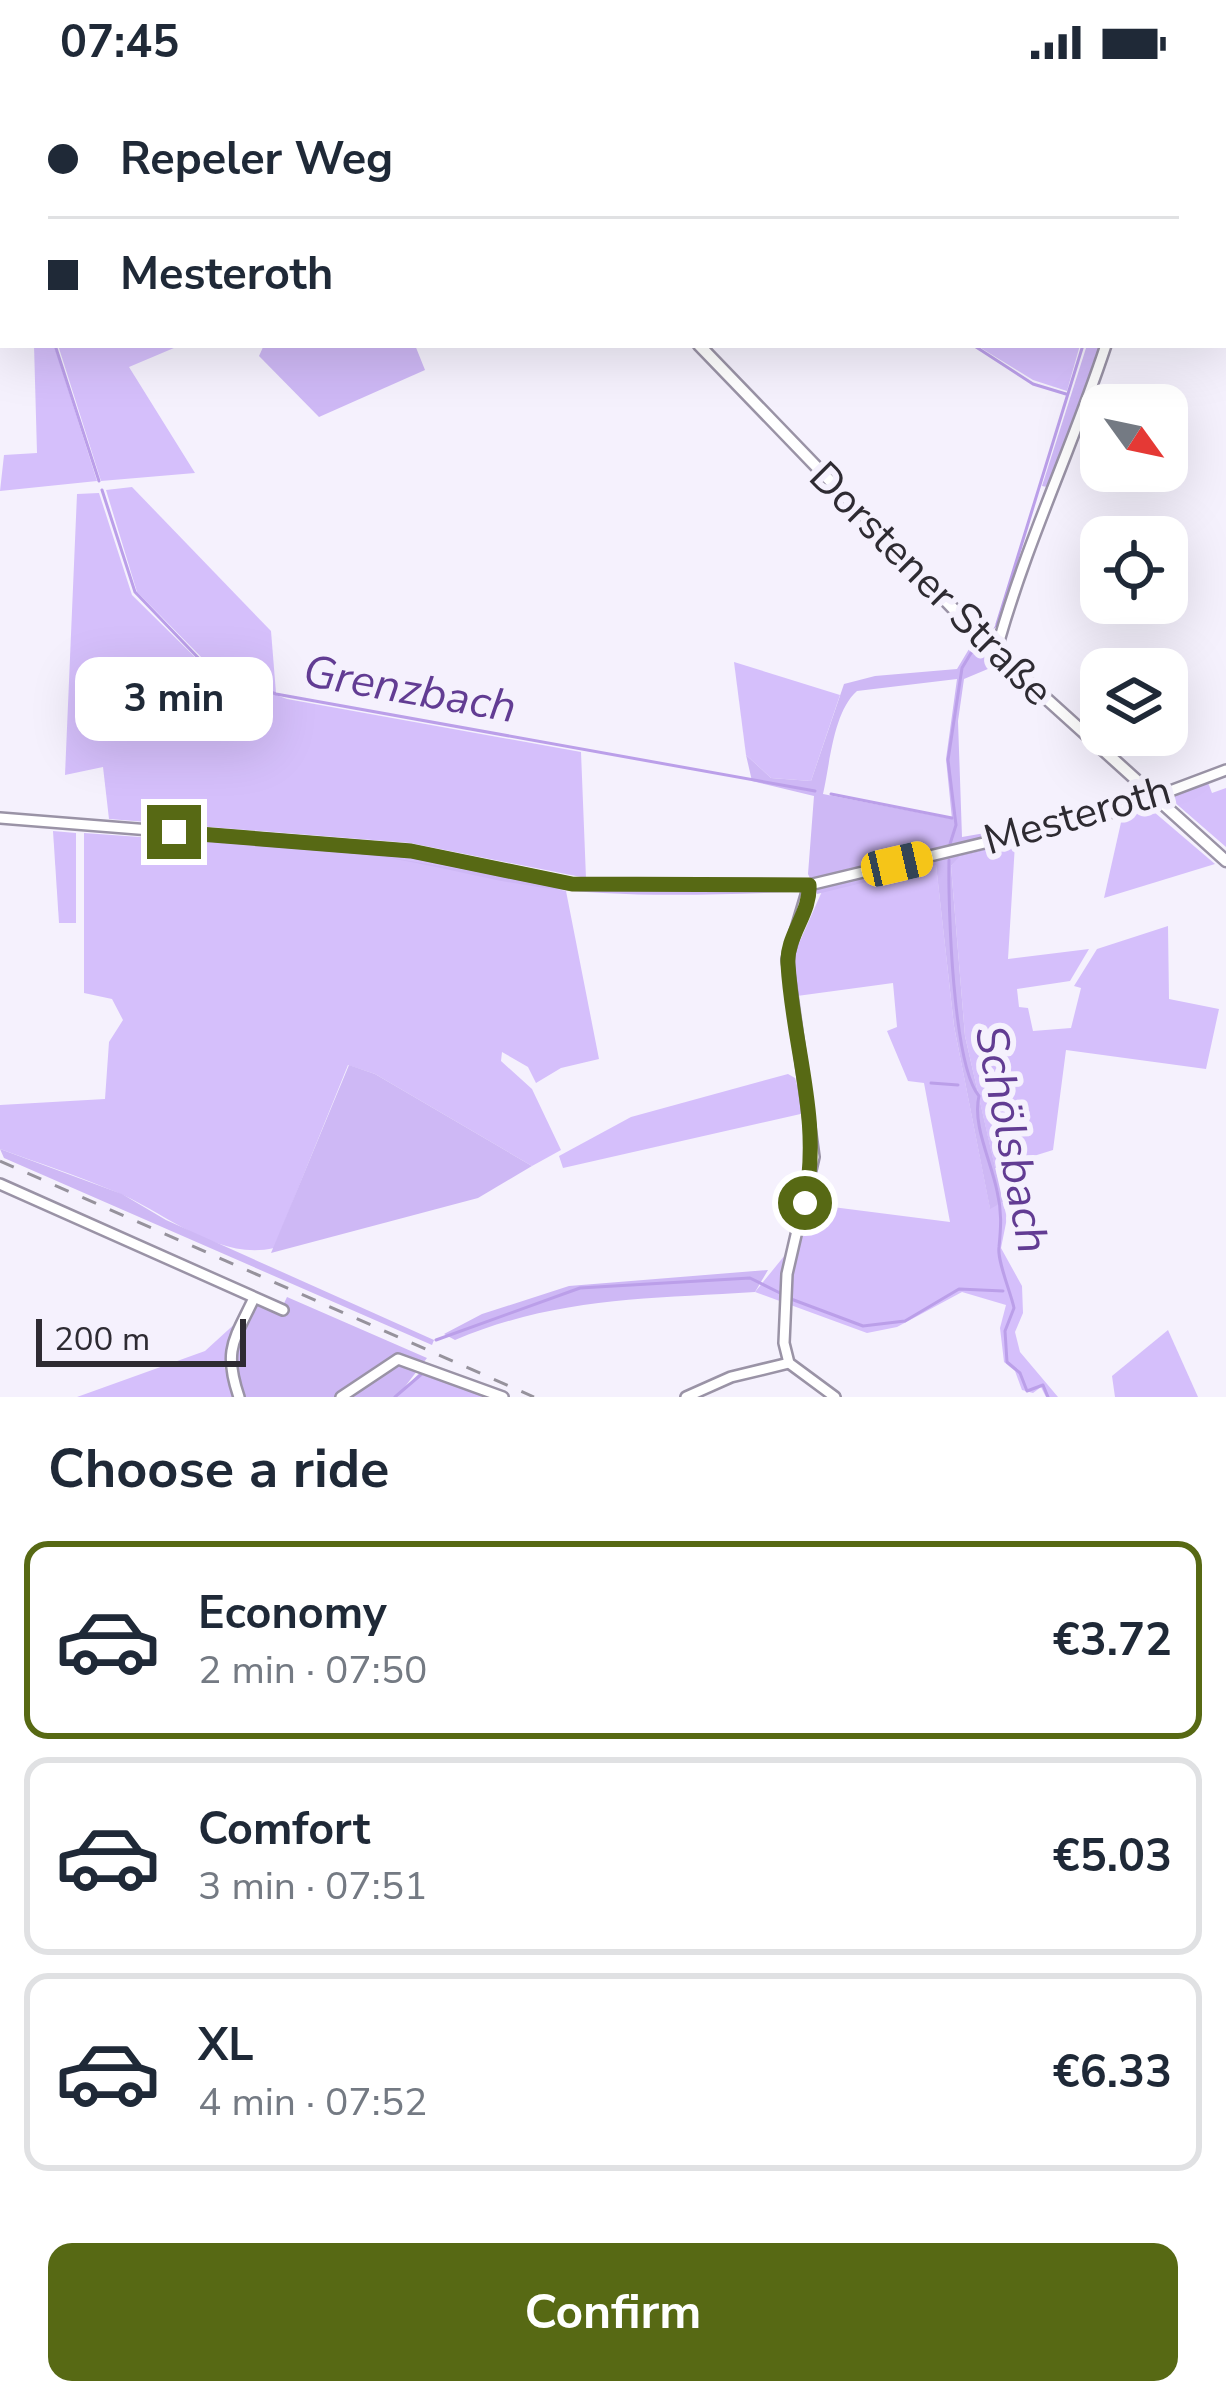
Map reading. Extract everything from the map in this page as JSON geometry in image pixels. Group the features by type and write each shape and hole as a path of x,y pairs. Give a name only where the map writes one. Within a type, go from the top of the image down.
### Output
{"main road":[{"name":"Dorstener Straße","path":"702,348 985,642 1226,861"}],"street":[{"path":"985,642 999,641 1037,518 1076,438 1105,348"},
{"name":"Mesteroth","path":"0,818 411,851 572,884 809,885 1117,811 1226,770"},
{"path":"809,885 787,959 814,1157 787,1274 784,1343 789,1363 835,1397"},
{"path":"0,1184 283,1310"},
{"path":"239,1397 228,1365 230,1350 254,1298"},
{"path":"341,1397 398,1360 503,1397"},
{"path":"686,1397 731,1377 789,1363"}],"shaded area":[{"path":"34,348 55,348 97,481 0,491 4,455 37,453"},
{"path":"59,348 174,348 129,367 195,473 101,481"},
{"path":"263,348 416,348 425,370 319,417 259,356"},
{"path":"981,348 1079,348 1067,391 1033,380"},
{"path":"1086,348 1100,348 1089,384 1080,384 1080,411 1072,436 1047,487 1042,486"},
{"path":"132,487 271,631 276,693 211,667 137,592 106,490"},
{"path":"99,493 132,595 208,670 287,699 581,752 586,878 410,843 109,819 103,767 65,775 77,494"},
{"path":"972,644 995,666 964,679 958,721 962,837 1076,817 1103,819 1100,824 959,857 951,866 965,1036 1003,1202 990,1209 954,1026 936,865 817,894 808,874 814,796 752,781 746,755 771,778 811,781 844,684 875,676 957,669","holes":["957,679 946,759 952,819 823,794 838,725 857,691"]},
{"path":"734,662 840,695 811,781 771,778 746,755"},
{"path":"1207,780 1212,793 1226,788 1226,847 1165,794"},
{"path":"1147,806 1215,864 1104,898 1122,818"},
{"path":"53,831 76,833 76,923 59,923"},
{"path":"84,833 405,856 566,891 599,1059 561,1068 536,1083 528,1067 502,1052 501,1061 532,1089 561,1150 532,1166 375,1074 348,1065 274,1248 253,1250 212,1241 116,1192 0,1149 0,1105 105,1099 109,1042 123,1020 112,999 84,993"},
{"path":"1015,844 1008,959 1089,949 1070,981 1017,989 1019,1007 1028,1008 1033,1031 1071,1028 1081,988 1074,986 1097,949 1168,926 1169,999 1219,1009 1206,1069 1066,1050 1053,1150 995,1168 965,1036 951,866 958,857"},
{"path":"336,852 583,890 613,882 790,881 790,892 598,893"},
{"path":"936,864 954,1026 990,1208 1003,1202 1007,1218 1001,1248 1022,1286 1023,1313 1015,1332 1020,1352 1058,1397 1046,1397 1041,1387 1033,1393 1022,1390 1015,1371 1004,1362 1000,1328 1006,1305 962,1292 897,1327 867,1333 755,1292 785,1255 798,1201 803,1202 781,1291 788,1295 809,1204 950,1222 924,1083 908,1081 887,1031 897,1027 893,983 797,996 792,959 823,889"},
{"path":"349,1065 375,1074 532,1166 478,1198 271,1253"},
{"path":"788,1074 795,1078 805,1113 563,1168 559,1156 631,1117"},
{"path":"0,1149 122,1194 166,1220 434,1340 432,1345 4,1158"},
{"path":"768,1270 755,1292 603,1302 530,1315 455,1340 444,1334 482,1314 569,1286"},
{"path":"287,1297 427,1358 397,1397 243,1397 236,1360 244,1328 257,1305 279,1314"},
{"path":"239,1320 224,1366 235,1397 77,1397 205,1351"},
{"path":"1168,1330 1198,1397 1115,1397 1112,1376"},
{"path":"424,1368 496,1397 397,1397"}],"waterway":[{"name":"Grenzbach","path":"56,348 99,481"},
{"path":"978,348 1033,384 1066,394"},
{"name":"Schölsbach","path":"983,636 997,624 1082,348"},
{"name":"Grenzbach","path":"102,490 135,592 208,668 276,694 815,791"},
{"name":"Schölsbach","path":"950,844 956,825 948,760 962,668 977,643"},
{"name":"Grenzbach","path":"831,794 952,818"},
{"name":"Schölsbach","path":"949,860 958,1021 970,1079 979,1096 980,1130 1000,1205 1000,1260 1014,1308 1005,1331 1007,1362 1020,1373 1027,1391 1043,1385 1048,1397"},
{"path":"931,1083 958,1085"},
{"path":"436,1340 580,1288 750,1278 782,1294"},
{"path":"791,1299 863,1326 905,1321 959,1289 1003,1291"},
{"path":"395,1397 424,1372"}],"railway":[{"path":"0,1161 534,1397"}],"route":[{"path":"174,832 411,851 572,884 809,885 808,902 787,959 813,1123 814,1157 805,1203"}]}
